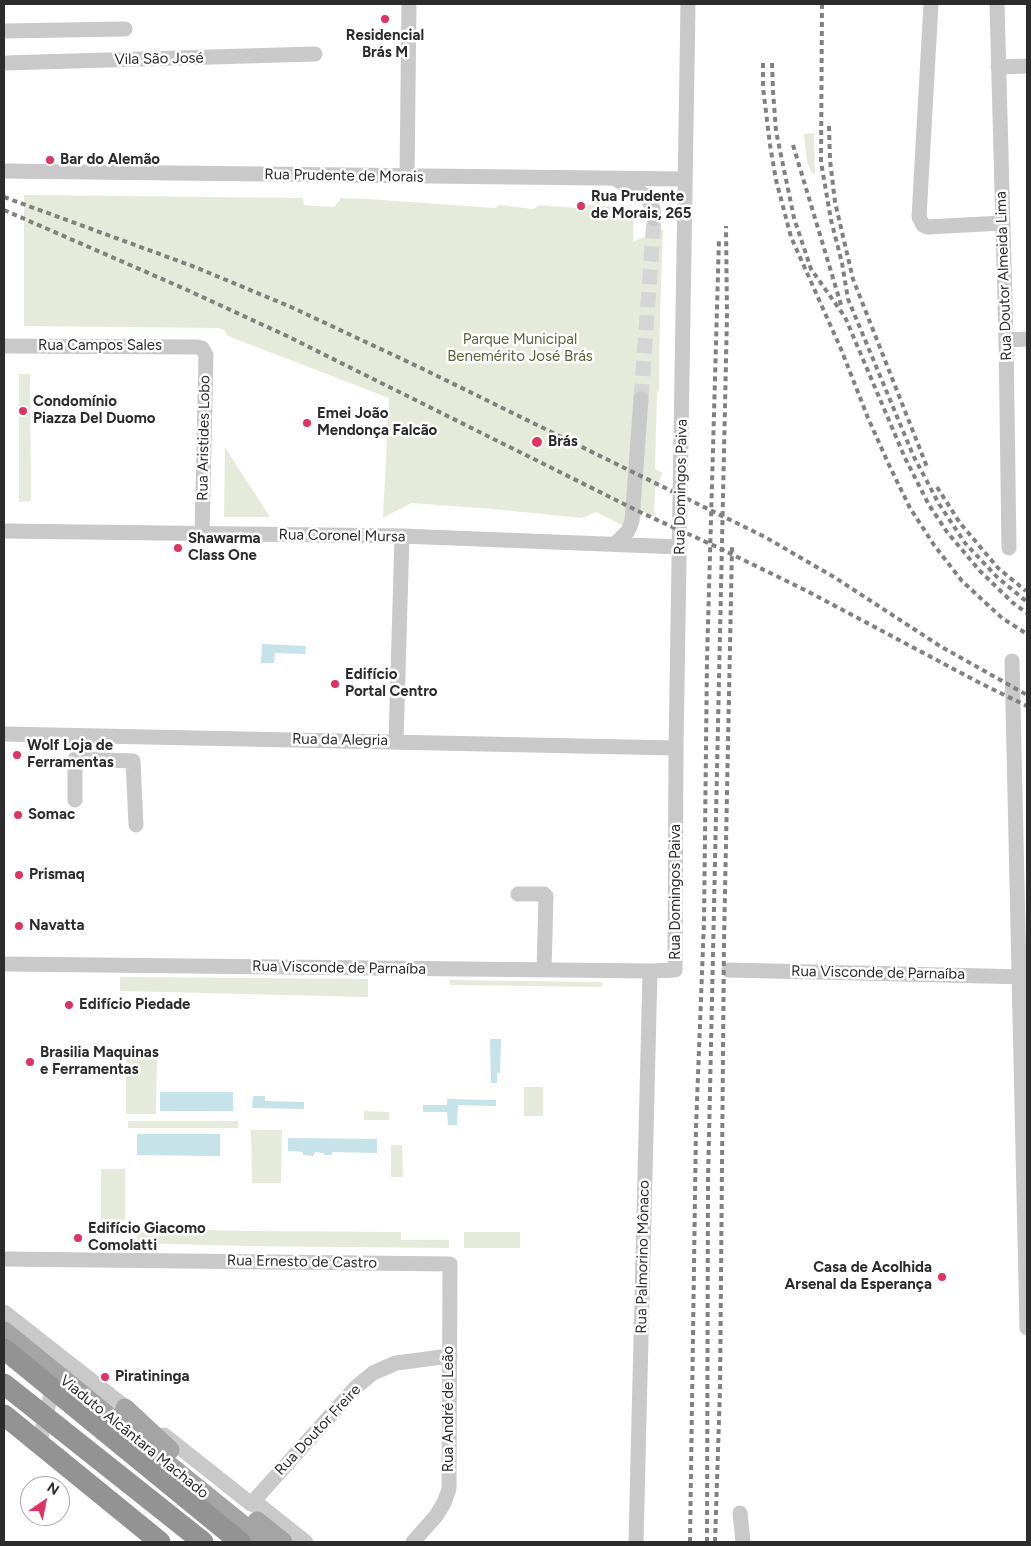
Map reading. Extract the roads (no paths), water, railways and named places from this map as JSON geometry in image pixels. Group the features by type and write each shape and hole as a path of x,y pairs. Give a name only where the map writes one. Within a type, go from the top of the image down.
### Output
{"highway":[{"name":"Viaduto Alcântara Machado","path":"4,1349 240,1542"},
{"path":"4,1384 203,1542"},
{"path":"4,1415 160,1542"}],"main road":[{"name":"Viaduto Alcântara Machado","path":"4,1331 264,1542"},
{"path":"125,1408 154,1437 283,1542"}],"street":[{"path":"407,176 409,4"},
{"name":"Rua Domingos Paiva","path":"675,970 676,748 688,4"},
{"path":"932,4 919,217 923,225 927,227 1002,222"},
{"name":"Rua Doutor Almeida Lima","path":"997,4 1010,548"},
{"name":"Vila São José","path":"4,31 125,29"},
{"name":"Vila São José","path":"4,62 315,54"},
{"path":"998,67 1027,66"},
{"name":"Rua Prudente de Morais","path":"4,171 685,179"},
{"path":"614,179 643,194 653,209 654,219"},
{"path":"1006,340 1027,339"},
{"name":"Rua Campos Sales","path":"4,346 197,346"},
{"name":"Rua Aristides Lobo","path":"197,346 202,348 206,355 202,534"},
{"path":"616,544 628,531 632,521 641,399"},
{"name":"Rua Coronel Mursa","path":"4,530 402,536 680,547"},
{"path":"396,741 402,536"},
{"path":"1012,661 1016,847 1023,977 1027,1328"},
{"name":"Rua da Alegria","path":"4,734 676,748"},
{"path":"75,800 76,736"},
{"path":"134,737 133,761 136,825"},
{"path":"75,759 133,761"},
{"path":"518,894 544,894 546,896 544,970"},
{"name":"Rua Visconde de Parnaíba","path":"4,964 675,970"},
{"name":"Rua Visconde de Parnaíba","path":"729,970 1023,977"},
{"name":"Rua Palmorino Mônaco","path":"636,1542 650,971"},
{"name":"Rua Ernesto de Castro","path":"4,1259 450,1264"},
{"name":"Rua André de Leão","path":"414,1542 436,1516 444,1503 449,1489 450,1264"},
{"path":"4,1312 68,1364 125,1408 151,1425 251,1504 262,1507 306,1542"},
{"name":"Rua Doutor Freire","path":"251,1504 356,1387 373,1373 396,1364 450,1356"},
{"path":"40,1445 43,1425 58,1371 63,1365 68,1364"},
{"path":"740,1513 744,1542"}],"water":[{"path":"262,644 306,646 305,654 275,653 274,663 261,663"},
{"path":"490,1039 501,1039 500,1073 497,1073 497,1083 491,1083"},
{"path":"160,1092 233,1092 233,1111 160,1111"},
{"path":"253,1096 265,1096 265,1101 304,1102 304,1109 252,1108"},
{"path":"447,1099 496,1100 496,1106 458,1105 457,1125 448,1125 447,1112 423,1112 423,1105 447,1105"},
{"path":"137,1134 220,1134 220,1156 137,1155"},
{"path":"288,1138 377,1139 377,1153 332,1152 332,1155 324,1155 324,1153 315,1152 313,1156 303,1155 303,1152 288,1151"}],"tunnel":[{"path":"641,399 654,219"}],"railway":[{"path":"822,4 821,162 848,299 913,455 939,504 965,543 997,577 1027,602"},
{"path":"763,63 763,87 770,145 776,180 791,237 841,349 889,465 910,508 934,545 962,581 1002,618 1027,634"},
{"path":"772,63 776,131 794,218 811,269 845,317 905,458 929,505 947,532 980,571 1013,603 1027,613"},
{"path":"829,126 830,160 835,202 853,279 927,467"},
{"path":"793,145 842,308"},
{"path":"4,197 195,267 291,307 419,367 765,537 834,577 940,646 1027,695"},
{"path":"4,210 287,336 644,514 807,591 1027,706"},
{"path":"707,1542 708,1181 727,315 726,226"},
{"path":"690,1542 696,1127 704,922 707,660 719,238"},
{"path":"937,487 960,523 998,568 1026,591"},
{"path":"715,1542 720,1390 724,942 732,547"}],"place":[{"name":"Residencial Brás M","path":"385,19"},
{"name":"Bar do Alemão","path":"50,160"},
{"name":"Rua Prudente de Morais, 265","path":"581,206"},
{"name":"Condomínio Piazza Del Duomo","path":"23,411"},
{"name":"Emei João Mendonça Falcão","path":"307,423"},
{"name":"Brás","path":"537,442"},
{"name":"Shawarma Class One","path":"178,548"},
{"name":"Edifício Portal Centro","path":"335,684"},
{"name":"Wolf Loja de Ferramentas","path":"17,755"},
{"name":"Somac","path":"18,815"},
{"name":"Prismaq","path":"19,875"},
{"name":"Navatta","path":"19,926"},
{"name":"Edifício Piedade","path":"69,1005"},
{"name":"Brasilia Maquinas e Ferramentas","path":"30,1062"},
{"name":"Edifício Giacomo Comolatti","path":"78,1238"},
{"name":"Casa de Acolhida Arsenal da Esperança","path":"942,1277"},
{"name":"Piratininga","path":"105,1377"}],"park label":[{"name":"Parque Municipal Benemérito José Brás","path":"520,348"}]}
